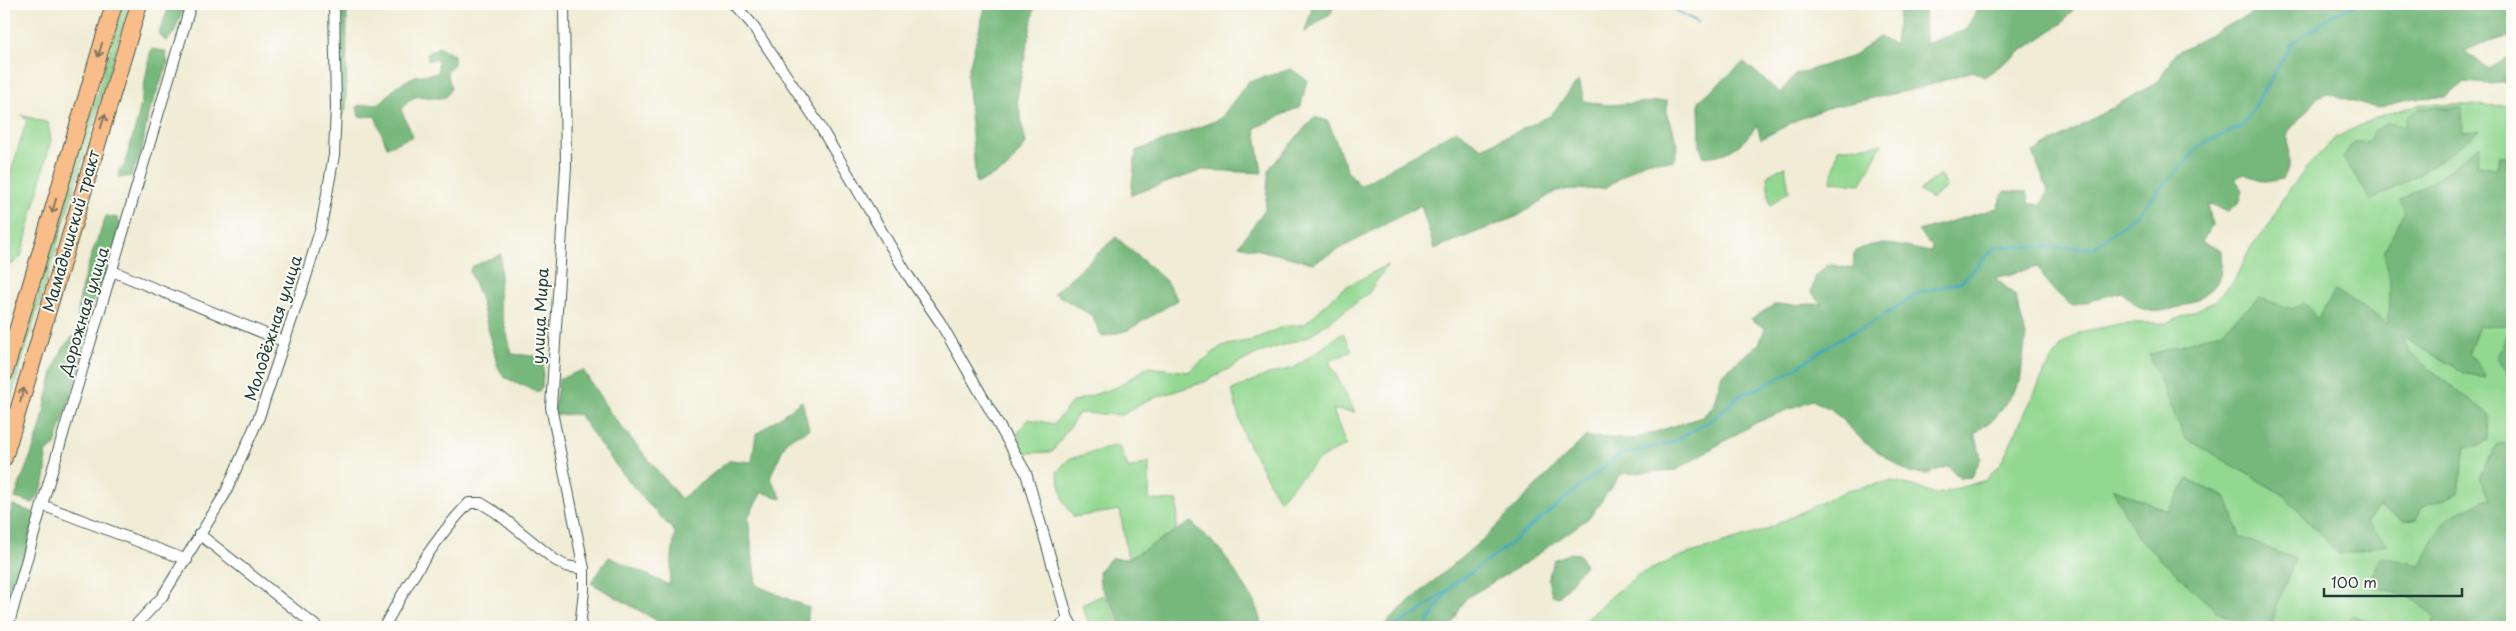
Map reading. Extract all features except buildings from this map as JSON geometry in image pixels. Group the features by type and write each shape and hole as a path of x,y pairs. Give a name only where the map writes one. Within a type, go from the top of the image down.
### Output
{"main road":[{"name":"Мамадышский тракт","path":"4,375 114,4"},
{"name":"Мамадышский тракт","path":"4,458 140,4"}],"street":[{"name":"Дорожная улица","path":"8,627 42,505 191,4"},
{"name":"Молодёжная улица","path":"134,627 162,597 225,494 252,433 322,227 334,155 336,107 334,4"},
{"name":"улица Мира","path":"564,4 566,167 552,407 584,569 584,591 580,627"},
{"path":"734,4 751,23 818,123 907,274 940,322 1026,473 1070,623 1059,627"},
{"path":"112,271 284,341"},
{"path":"384,627 407,585 451,521 468,503 481,503 497,513 556,560 566,566 584,569"},
{"path":"42,505 186,560"},
{"path":"199,534 317,627"}],"green space":[{"path":"124,4 129,4 4,422 4,408"},
{"path":"170,4 185,4 174,33 166,42 159,33"},
{"path":"336,4 347,4 346,109 340,119"},
{"path":"986,4 1035,4 1017,98 1026,144 1006,169 976,184 967,75"},
{"path":"1313,4 1335,4 1331,13 1305,32"},
{"path":"1900,4 1924,4 1925,44 1965,30 1981,4 2078,4 2062,23 1984,77 1973,71 1920,88 1827,108 1797,120 1761,139 1757,125 1735,148 1722,154 1704,157 1700,147 1699,101 1744,62 1780,93 1796,74 1851,57 1879,37 1895,45"},
{"path":"2263,4 2512,4 2512,36 2480,44 2466,51 2488,69 2509,58 2512,60 2512,82 2489,84 2464,82 2446,97 2414,98 2377,108 2328,93 2318,97 2288,132 2289,166 2282,179 2267,182 2244,174 2235,179 2243,190 2240,201 2228,212 2208,204 2212,225 2202,242 2221,250 2220,276 2211,290 2203,296 2174,309 2163,311 2146,310 2136,305 2121,292 2072,306 2051,288 2038,267 1995,278 2015,295 2026,335 2020,382 1996,417 1975,433 1981,458 1972,477 1960,478 1948,466 1927,474 1909,473 1864,442 1831,409 1812,400 1755,423 1676,470 1621,474 1590,517 1527,562 1466,598 1450,627 1383,627 1397,612 1488,535 1585,437 1634,439 1702,417 1713,406 1722,374 1759,344 1765,328 1751,319 1774,305 1822,304 1811,292 1815,277 1828,264 1853,269 1854,253 1871,245 1901,246 1931,252 1932,246 1918,231 1997,208 2004,191 2027,192 2030,204 2042,204 2048,191 2033,153 2159,81 2175,53 2262,8"},
{"path":"439,47 454,55 454,65 447,72 451,88 446,97 422,96 412,99 407,103 401,110 413,136 387,147 375,116 359,117 357,106 380,103 397,86 415,76 438,73 438,60 428,60 427,53"},
{"path":"151,49 165,51 168,64 148,114 142,150 131,176 119,178 119,170 124,167 138,118"},
{"path":"1291,69 1307,80 1301,106 1255,128 1262,173 1203,170 1131,195 1136,151 1220,119 1248,82"},
{"path":"1579,80 1584,101 1607,105 1667,101 1667,115 1678,144 1674,161 1646,161 1605,188 1556,191 1518,216 1434,249 1421,205 1313,263 1239,245 1265,210 1269,169 1314,117 1328,121 1347,170 1360,186 1456,130 1482,148 1550,116"},
{"path":"2421,104 2512,106 2512,627 1579,627 1613,595 1638,575 1681,556 1763,531 1847,490 1892,481 1916,487 1935,495 1986,480 2002,461 2045,371 2062,345 2080,332 2124,323 2168,323 2214,302 2234,281 2251,247 2272,221 2281,201 2308,166 2335,138 2377,117"},
{"path":"2420,108 2462,108 2463,132 2480,131 2427,168 2371,200 2343,157 2354,142 2369,141 2373,131 2389,123 2404,126 2407,116"},
{"path":"21,115 48,123 51,140 21,257 11,265 4,264 4,195 27,120"},
{"path":"1882,144 1861,184 1831,182 1838,149"},
{"path":"2480,145 2477,165 2497,168 2499,157 2512,156 2512,325 2479,326 2469,352 2486,377 2466,374 2401,336 2412,355 2489,415 2488,440 2478,447 2465,447 2458,493 2423,507 2415,520 2404,521 2379,507 2366,522 2388,544 2339,555 2285,496 2184,437 2149,355 2221,332 2259,298 2293,309 2304,302 2318,320 2335,290 2389,324 2390,281 2384,252 2405,212 2400,200 2444,174"},
{"path":"1785,166 1789,191 1770,206 1767,176"},
{"path":"1940,174 1946,187 1932,199 1919,191"},
{"path":"106,216 118,218 121,227 108,270 92,303 81,364 55,445 45,453 46,473 43,486 33,503 15,498 40,429 57,361 70,339 79,334 78,319 81,289"},
{"path":"1116,237 1165,280 1178,300 1128,330 1102,337 1092,316 1054,293"},
{"path":"501,254 499,303 512,354 544,357 542,388 537,392 504,377 498,367 480,297 470,272 471,267"},
{"path":"1387,265 1368,294 1308,337 1256,354 1204,382 1148,400 1122,415 1079,413 1052,452 1023,453 1018,433 1028,419 1054,424 1072,402 1117,387 1148,367 1188,372 1222,346 1253,340 1282,327 1305,324 1342,289"},
{"path":"2512,326 2509,375 2497,356"},
{"path":"1343,333 1352,351 1329,361 1355,412 1333,410 1346,445 1318,460 1279,500 1244,436 1232,390 1269,374 1294,368"},
{"path":"583,370 611,414 681,499 730,460 752,462 756,434 802,401 809,429 787,440 770,477 782,499 762,492 748,517 756,585 809,608 807,627 668,627 591,583 609,557 669,585 675,532 624,475 579,414 553,415 559,379"},
{"path":"2512,443 2512,627 2431,627 2434,616 2411,598 2368,584 2381,557 2421,565 2435,537 2448,518 2489,498 2479,477 2497,444"},
{"path":"1118,445 1129,469 1149,462 1149,500 1178,501 1176,531 1128,559 1120,510 1074,517 1064,502 1057,472 1069,459"},
{"path":"2188,479 2227,498 2240,537 2295,559 2269,627 2246,627 2216,611 2138,538 2112,488 2168,511"},
{"path":"13,505 37,514 4,622 4,534"},
{"path":"1191,522 1220,549 1255,602 1262,627 1123,627 1100,585 1099,570 1111,558 1128,559"},
{"path":"1570,553 1579,554 1585,565 1559,597 1552,595 1548,579 1554,560"},
{"path":"1103,595 1120,627 1090,627 1082,605"},
{"path":"2352,616 2395,627 2341,627"}],"waterway":[{"path":"1663,4 1698,22"},
{"path":"1425,627 1451,586 1492,558 1619,455 1671,443 1712,420 1740,395 1764,386 1793,370 1839,339 1868,325 1919,293 1961,282 1997,246 2093,248 2136,215 2202,144 2243,126 2291,44 2337,12 2359,4"},
{"path":"1393,627 1420,612 1448,589"}]}
